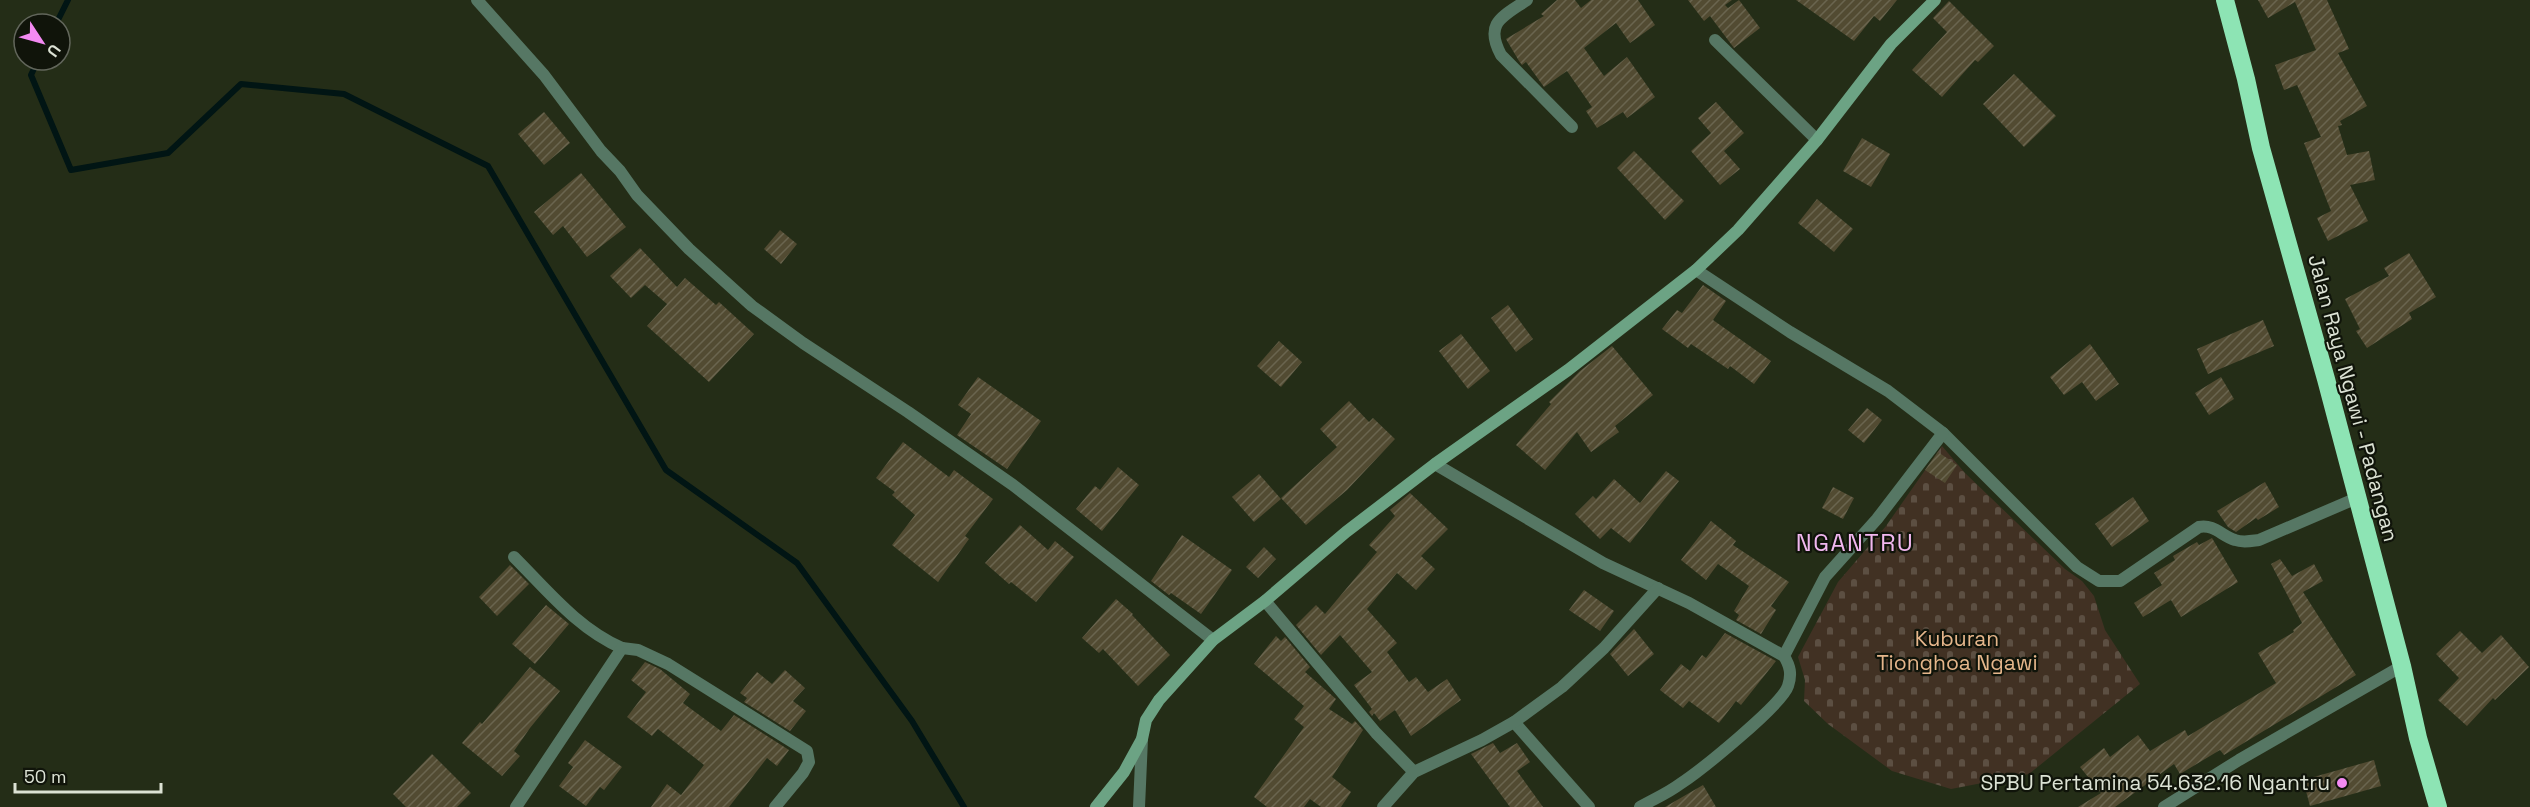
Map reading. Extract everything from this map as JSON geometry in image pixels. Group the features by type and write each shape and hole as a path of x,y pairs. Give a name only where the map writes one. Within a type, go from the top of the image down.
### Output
{"highway":[{"name":"Jalan Raya Ngawi - Padangan","path":"2225,0 2261,148 2357,498 2402,666 2418,738 2438,807"}],"street":[{"path":"477,0 544,75 637,195 690,249 752,306 1013,485 1213,640"},
{"path":"1527,0 1500,18 1495,26 1493,40 1501,55 1572,128"},
{"path":"1139,807 1142,739 1146,720 1159,700 1213,640 1264,601 1346,532 1435,464 1568,370 1696,270 1738,230 1817,140 1891,44 1935,0"},
{"path":"1715,40 1817,140"},
{"path":"1696,270 1790,332 1888,391 1943,433 2077,567 2099,581 2120,581 2199,527 2216,529 2232,539 2243,542 2259,540 2357,498"},
{"path":"1784,656 1825,577 1877,519 1943,433"},
{"path":"1435,464 1603,563 1689,603 1784,656 1790,666 1791,676 1787,688 1772,708 1681,784 1640,807"},
{"path":"514,557 593,633 621,648 638,650 668,664 807,752 809,762 803,773 775,807"},
{"path":"1383,807 1414,772 1514,722 1562,687 1596,656 1658,588"},
{"path":"1264,601 1376,733 1414,772"},
{"path":"516,807 621,648"},
{"path":"2164,807 2239,760 2402,666"},
{"path":"1514,722 1589,807"},
{"path":"1096,807 1124,772 1142,739"}],"green space":[{"name":"Kuburan Tionghoa Ngawi","path":"1942,446 1965,473 2065,569 2082,581 2094,596 2105,630 2140,684 2029,774 1951,789 1892,771 1828,724 1804,701 1805,680 1798,657 1838,582 1886,526"}],"building":[{"path":"1557,0 1575,0 1581,8 1591,0 1638,0 1655,25 1630,43 1616,23 1584,48 1604,76 1627,57 1655,97 1627,118 1623,112 1597,128 1586,111 1592,107 1567,71 1544,87 1526,62 1522,65 1506,39 1544,16 1541,14"},
{"path":"1688,0 1732,0 1725,5 1728,8 1739,0 1760,28 1734,48 1710,16 1704,21"},
{"path":"1796,0 1897,0 1880,21 1874,16 1854,41"},
{"path":"2258,0 2327,0 2349,49 2338,53 2367,106 2340,121 2342,125 2338,126 2347,155 2369,151 2375,180 2350,185 2368,221 2328,241 2317,218 2331,211 2304,143 2321,137 2297,85 2284,90 2275,65 2316,50 2295,2 2268,18"},
{"path":"1949,1 1994,46 1978,62 1975,60 1942,97 1912,70 1947,32 1933,18"},
{"path":"2014,74 2056,116 2024,147 1983,104"},
{"path":"1716,102 1744,133 1724,151 1740,169 1720,185 1691,151 1711,133 1698,118"},
{"path":"544,112 570,143 544,165 518,134"},
{"path":"1862,138 1890,154 1871,187 1843,171"},
{"path":"1634,151 1684,201 1665,220 1617,168"},
{"path":"581,173 626,227 587,257 563,226 553,235 534,212"},
{"path":"1817,199 1853,229 1834,252 1798,223"},
{"path":"780,230 797,244 781,264 764,249"},
{"path":"640,248 677,287 685,278 716,305 719,302 754,334 709,382 647,326 667,304 645,285 631,298 610,276"},
{"path":"2409,253 2436,297 2409,313 2412,319 2367,348 2356,331 2360,329 2345,299 2389,276 2384,268"},
{"path":"1703,285 1726,301 1713,320 1771,361 1754,384 1730,366 1728,369 1691,344 1688,348 1662,329 1677,310 1682,313"},
{"path":"1508,305 1533,339 1516,352 1491,318"},
{"path":"2263,320 2274,346 2208,374 2197,349"},
{"path":"1461,334 1490,371 1468,389 1439,351"},
{"path":"1279,341 1302,362 1281,387 1257,366"},
{"path":"2090,344 2119,384 2096,401 2082,382 2064,395 2050,377"},
{"path":"1612,346 1653,395 1615,426 1619,432 1591,452 1577,432 1545,470 1516,445 1551,404 1549,402 1580,371"},
{"path":"978,377 1041,421 1007,469 957,435 971,414 958,405"},
{"path":"2221,377 2234,399 2209,415 2195,393"},
{"path":"1349,401 1369,422 1373,418 1395,439 1347,490 1306,525 1281,498 1337,447 1320,429"},
{"path":"1867,408 1882,420 1864,443 1848,430"},
{"path":"903,442 949,477 954,470 993,499 965,536 969,539 938,582 892,545 915,515 892,495 895,492 876,478"},
{"path":"1938,452 1957,465 1945,483 1925,470"},
{"path":"1118,467 1139,485 1102,531 1076,509 1095,486 1100,490"},
{"path":"1666,471 1679,481 1630,543 1611,528 1600,539 1575,514 1593,496 1596,499 1614,479 1640,503"},
{"path":"1259,474 1281,499 1254,522 1232,497"},
{"path":"2265,482 2279,507 2258,520 2256,518 2236,532 2228,527 2217,511"},
{"path":"1833,487 1854,498 1843,519 1822,508"},
{"path":"1410,493 1448,529 1421,556 1435,569 1416,590 1397,573 1367,609 1397,643 1387,652 1409,682 1416,677 1428,692 1447,679 1461,700 1411,736 1395,710 1380,721 1374,713 1372,716 1369,712 1372,709 1354,685 1372,672 1340,635 1321,655 1296,625 1316,605 1325,614 1377,552 1369,545 1395,516 1390,510"},
{"path":"2133,497 2149,521 2112,547 2095,524"},
{"path":"1711,521 1736,541 1733,545 1789,582 1771,606 1776,610 1761,634 1736,620 1739,615 1734,611 1749,586 1718,564 1706,580 1681,560"},
{"path":"1020,525 1048,550 1055,541 1074,557 1036,602 1011,582 1009,584 985,563"},
{"path":"1182,535 1232,570 1201,614 1151,581"},
{"path":"2212,538 2238,582 2181,617 2171,600 2143,617 2134,603 2162,585 2154,573 2175,560 2173,556 2197,542 2199,545"},
{"path":"1264,547 1276,559 1258,578 1246,567"},
{"path":"2280,559 2292,576 2314,564 2323,581 2303,592 2356,675 2224,755 2220,750 2180,774 2174,764 2115,807 2078,807 2101,793 2080,767 2104,748 2110,757 2138,735 2150,751 2185,730 2188,736 2276,683 2258,653 2294,632 2293,630 2302,623 2271,564"},
{"path":"510,565 529,584 497,616 479,597"},
{"path":"1584,590 1614,611 1600,631 1569,610"},
{"path":"1116,599 1133,614 1170,655 1138,686 1103,649 1099,653 1082,638"},
{"path":"546,605 569,624 535,664 512,644"},
{"path":"1634,629 1654,654 1628,676 1610,654"},
{"path":"2460,631 2482,653 2501,635 2529,667 2495,700 2493,698 2467,726 2438,700 2459,678 2436,654"},
{"path":"1725,633 1776,661 1741,705 1736,701 1719,723 1689,701 1683,708 1660,690 1681,664 1690,671 1702,655 1706,658"},
{"path":"1276,636 1281,641 1285,637 1310,667 1305,672 1336,699 1329,709 1352,724 1355,721 1363,730 1332,777 1351,792 1341,807 1321,807 1310,799 1304,807 1267,807 1254,797 1304,727 1294,719 1304,706 1254,664"},
{"path":"645,662 660,669 690,694 683,703 721,731 734,715 789,750 777,766 767,758 729,807 651,807 667,784 681,795 704,765 658,729 652,736 627,717 646,692 631,680"},
{"path":"530,667 560,691 514,751 520,756 502,776 462,743 480,722 482,724"},
{"path":"785,670 805,688 793,701 806,711 790,731 744,702 747,698 740,693 757,672 772,684"},
{"path":"585,740 622,767 604,790 600,787 586,806 559,786 573,767 568,763"},
{"path":"1493,743 1500,753 1517,743 1530,762 1517,771 1543,807 1510,807 1471,754"},
{"path":"432,754 471,793 457,807 406,807 393,794"},
{"path":"2374,760 2381,786 2310,806 2303,780"},
{"path":"1703,785 1716,807 1665,807"}],"waterway":[{"path":"62,12 68,0"},
{"path":"32,72 31,75 71,170 168,153 241,84 344,94 488,166 666,470 797,563 912,721 964,807"}],"place":[{"name":"SPBU Pertamina 54.632.16 Ngantru","path":"2342,783"}],"district":[{"name":"NGANTRU","path":"1855,543"}]}
